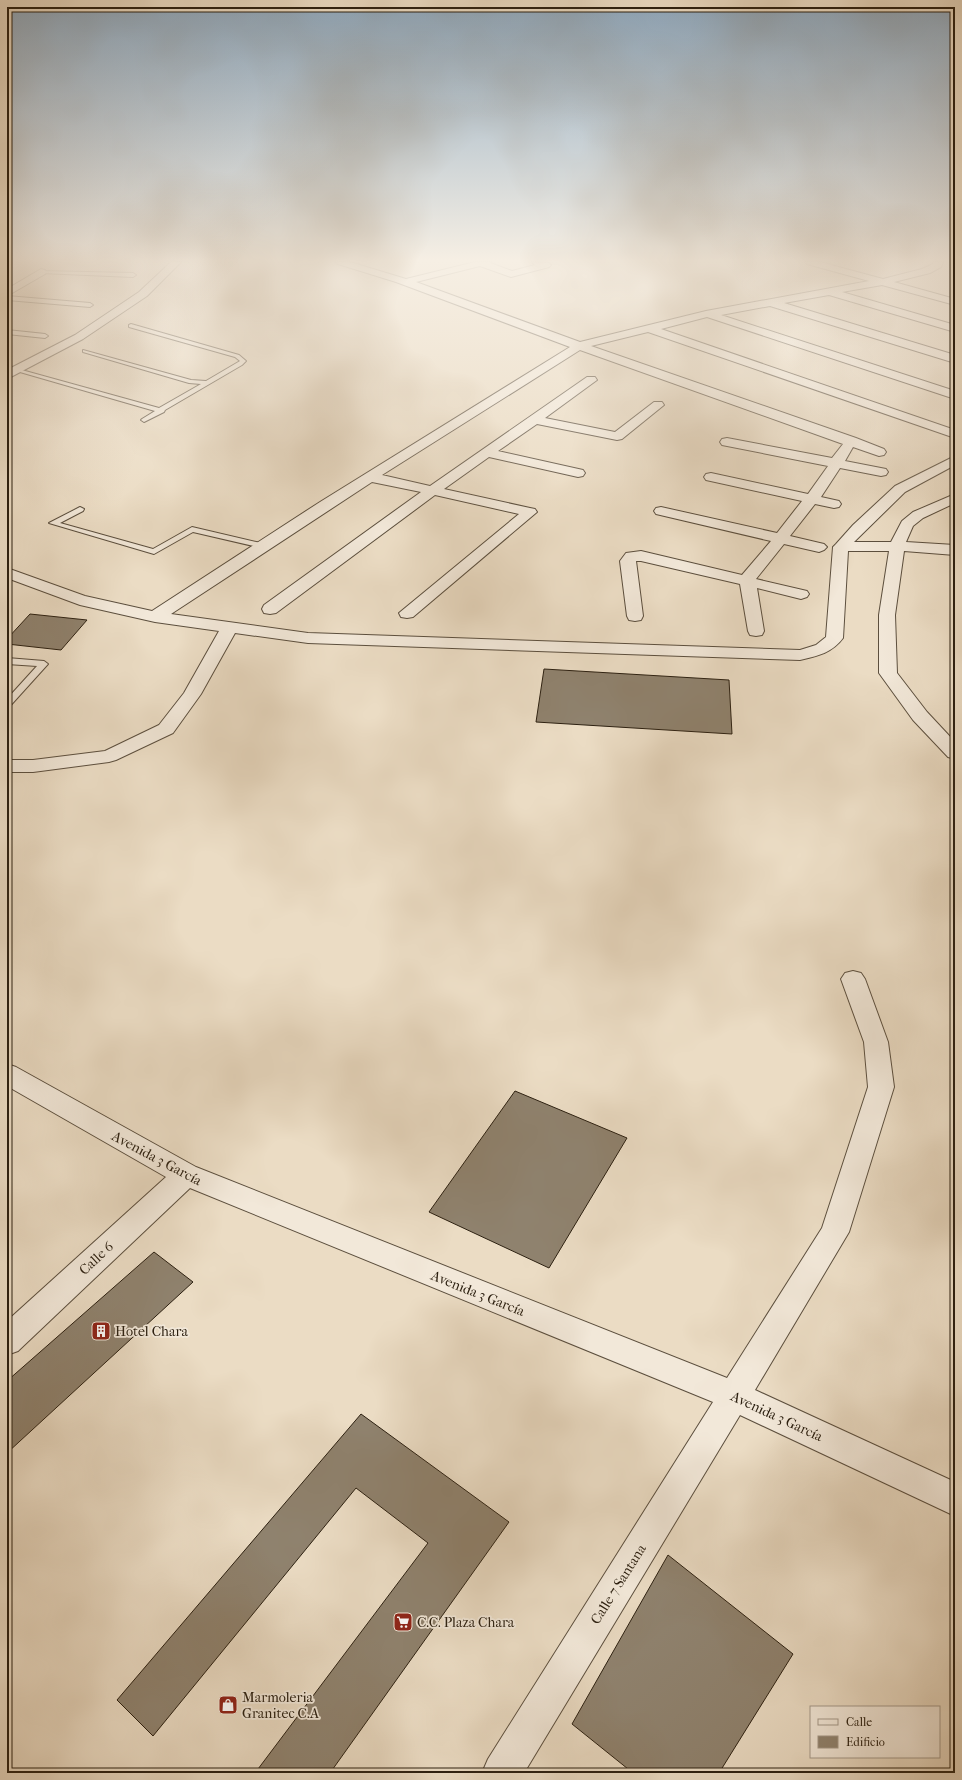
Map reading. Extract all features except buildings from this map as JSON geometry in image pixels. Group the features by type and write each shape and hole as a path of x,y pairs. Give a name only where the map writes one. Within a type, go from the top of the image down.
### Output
{"street":[{"path":"10,373 64,345"},
{"path":"155,617 370,476 583,345"},
{"path":"697,345 955,434"},
{"path":"802,345 955,395"},
{"path":"910,345 955,359"},
{"path":"579,346 879,452"},
{"path":"270,609 432,491 536,420 591,380"},
{"path":"536,420 617,436 658,405"},
{"path":"756,631 747,580 812,499 851,441"},
{"path":"727,442 881,472"},
{"path":"488,453 578,473"},
{"path":"7,573 80,600 155,617 308,638 800,655 822,649 834,638 841,547 858,528 900,489 955,460"},
{"path":"370,476 530,512 407,613"},
{"path":"711,477 834,504"},
{"path":"955,498 918,515 907,524 898,546 887,615 888,673 920,716 955,753"},
{"path":"661,511 819,547"},
{"path":"841,547 898,546 955,550"},
{"path":"635,616 628,561 631,556 641,556 802,594"},
{"path":"7,766 33,766 109,756 166,729 192,694 230,627"},
{"name":"Calle 7 Santana","path":"502,1773 835,1232 881,1087 876,1042 853,979"},
{"name":"Avenida 3 García","path":"7,1074 186,1175 734,1396 955,1499"},
{"name":"Calle 6","path":"7,1341 186,1175"}],"lane":[{"path":"144,420 209,383 243,361 241,358 197,345"},
{"path":"85,351 191,382 209,383"},
{"path":"10,373 162,411"},
{"path":"80,509 53,523 154,552 192,529 262,546"},
{"path":"7,661 44,664 7,704"}],"place":[{"name":"Hotel Chara","path":"101,1331"},
{"name":"C.C. Plaza Chara","path":"403,1622"},
{"name":"Marmoleria Granitec C.A","path":"228,1705"}]}
